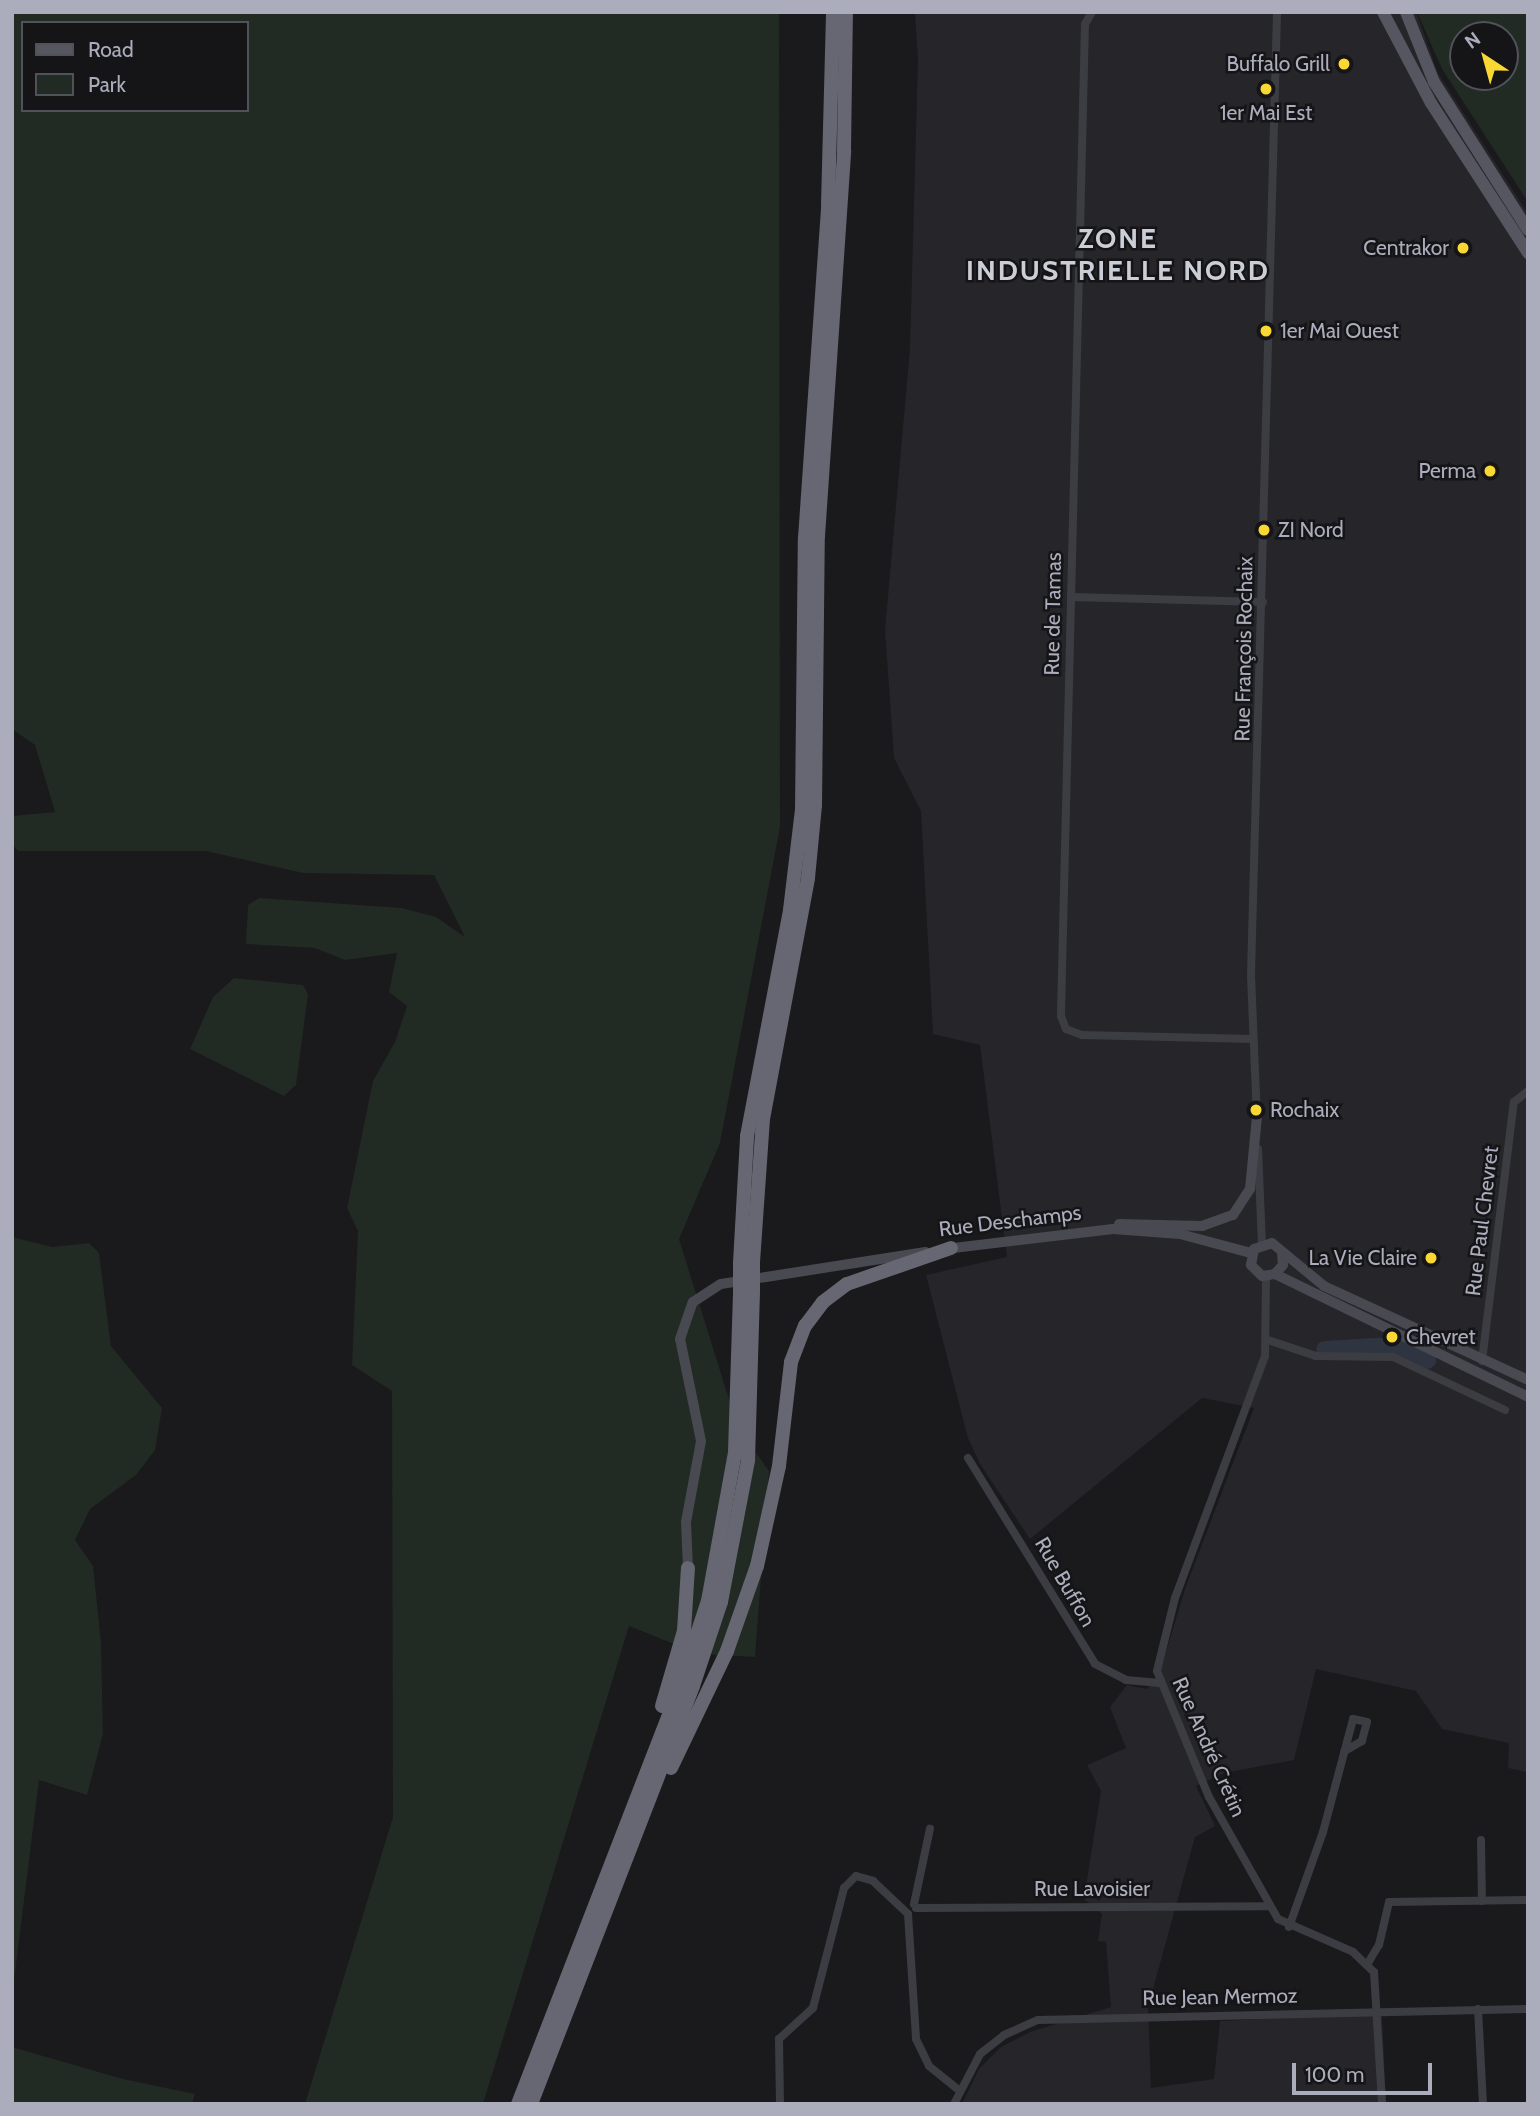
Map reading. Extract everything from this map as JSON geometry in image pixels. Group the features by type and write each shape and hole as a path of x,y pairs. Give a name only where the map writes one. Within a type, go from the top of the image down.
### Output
{"highway":[{"path":"517,2104 694,1686 730,1565 748,1460 747,1136 789,910 802,810 805,528 828,205 833,12"},
{"path":"747,1263 763,1118 812,841 818,536 844,151 846,12"},
{"path":"619,1859 740,1617 770,1515 791,1362 805,1326 823,1301 847,1284 951,1248"},
{"path":"531,2104 619,1859 679,1653 688,1569"}],"main road":[{"path":"1383,12 1431,103 1528,253"},
{"path":"1406,12 1434,82 1528,230"},
{"path":"1044,1234 1132,1222 1202,1226 1225,1220 1241,1208 1250,1189 1257,1116"},
{"name":"Rue Deschamps","path":"688,1569 687,1515 701,1441 681,1359 681,1330 693,1303 721,1284 1044,1234 1142,1230 1251,1252"},
{"path":"1528,1380 1324,1286 1272,1243 1262,1244 1251,1252 1254,1270 1270,1275 1528,1397"},
{"path":"1270,1275 1283,1265 1283,1252"}],"street":[{"name":"Rue de Tamas","path":"1092,12 1085,24 1061,1017 1066,1029 1082,1035 1253,1039"},
{"name":"Rue François Rochaix","path":"1262,1244 1251,974 1277,12"},
{"path":"1071,597 1263,602"},
{"name":"Rue Paul Chevret","path":"1482,1361 1514,1102 1528,1091"},
{"name":"Rue André Crétin","path":"1270,1275 1269,1340 1160,1646 1160,1683 1209,1797 1269,1906 1289,1927 1353,1952 1368,1963"},
{"path":"1269,1340 1316,1356 1393,1357 1505,1410"},
{"name":"Rue Buffon","path":"968,1458 1096,1664 1126,1680 1160,1683"},
{"path":"1289,1927 1323,1832 1345,1751"},
{"path":"906,1911 915,1906 930,1829"},
{"path":"1481,1840 1482,1901"},
{"path":"780,2104 779,2039 813,2008 847,1882 856,1876 868,1878 906,1911 916,2039 929,2066 959,2090"},
{"path":"1382,2104 1376,1978 1368,1963 1380,1945 1388,1902 1528,1900"},
{"name":"Rue Lavoisier","path":"915,1906 1269,1906"},
{"name":"Rue Jean Mermoz","path":"954,2104 959,2090 988,2047 1004,2035 1038,2020 1528,2008"},
{"path":"1478,2009 1483,2104"}],"shaded area":[{"path":"915,12 1416,12 1438,73 1528,214 1527,1772 1508,1768 1509,1743 1442,1729 1416,1691 1316,1669 1294,1760 1224,1773 1196,1786 1215,1826 1195,1837 1148,2007 1151,2088 1214,2079 1220,2021 1382,2013 1386,2104 962,2104 979,2069 1001,2047 1030,2032 1111,2007 1106,1942 1098,1941 1102,1914 1084,1899 1101,1791 1087,1765 1126,1748 1110,1707 1127,1685 1147,1689 1160,1672 1185,1589 1254,1408 1202,1398 1030,1539 980,1464 968,1438 926,1275 1007,1257 980,1045 933,1034 921,811 894,758 885,630 910,348 918,59"}],"green space":[{"path":"12,12 779,12 780,827 720,1143 679,1239 738,1428 769,1471 755,1657 699,1654 629,1626 483,2104 305,2104 393,1817 392,1391 352,1365 358,1231 347,1208 373,1081 395,1042 407,1006 389,992 397,953 345,960 315,948 246,944 248,905 259,898 402,908 436,917 465,937 434,875 303,873 206,851 18,851 12,844 12,816 55,812 35,745 12,729"},
{"path":"1417,12 1528,12 1528,202 1456,91 1519,91 1519,21 1449,21 1449,80"},
{"path":"234,978 303,985 308,994 296,1085 284,1096 190,1049 213,997"},
{"path":"12,1237 52,1247 89,1243 99,1253 111,1346 162,1408 155,1450 136,1475 90,1509 75,1540 93,1566 101,1642 103,1734 87,1795 39,1780 12,1997"},
{"path":"12,2047 123,2079 195,2094 192,2104 12,2104"}],"waterway":[{"path":"1325,1350 1393,1346 1427,1360"}],"place":[{"name":"Buffalo Grill","path":"1344,64"},
{"name":"1er Mai Est","path":"1266,89"},
{"name":"Centrakor","path":"1463,248"},
{"name":"1er Mai Ouest","path":"1266,331"},
{"name":"Perma","path":"1490,471"},
{"name":"ZI Nord","path":"1264,530"},
{"name":"Rochaix","path":"1256,1110"},
{"name":"La Vie Claire","path":"1431,1258"},
{"name":"Chevret","path":"1392,1337"}],"district":[{"name":"ZONE INDUSTRIELLE NORD","path":"1118,254"}]}
